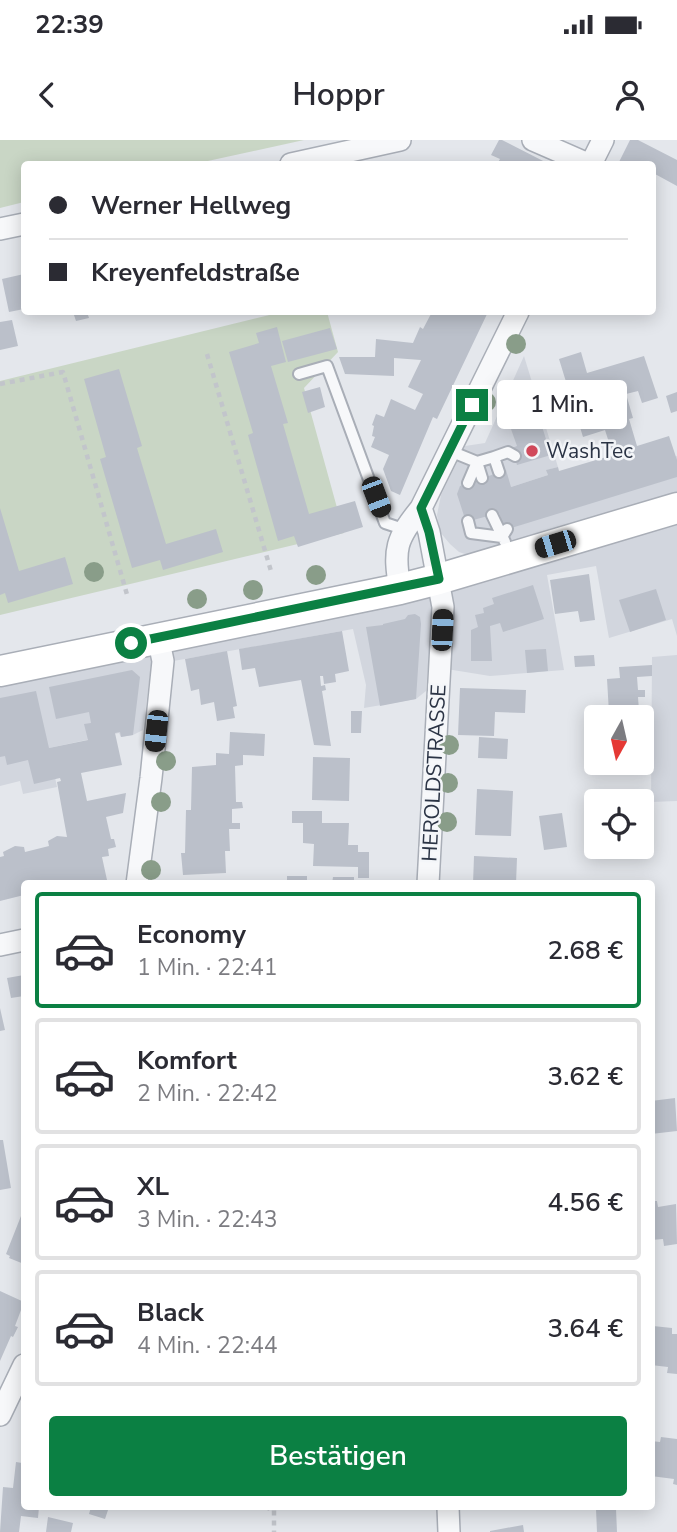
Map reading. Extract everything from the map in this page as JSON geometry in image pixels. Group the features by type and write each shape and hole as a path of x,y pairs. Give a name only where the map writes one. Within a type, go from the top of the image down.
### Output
{"main road":[{"path":"0,671 439,579 507,541 676,513"}],"street":[{"path":"305,161 400,140"},
{"path":"533,140 582,161"},
{"path":"591,161 603,140"},
{"path":"0,229 21,225"},
{"path":"400,589 395,564 397,546 403,530 421,508 517,315"},
{"name":"HEROLDSTRASSE","path":"421,508 429,532 443,607 428,880"},
{"path":"137,880 151,778 163,661 158,637"},
{"path":"0,945 21,941"},
{"path":"0,1415 21,1371"},
{"path":"448,1510 449,1532"}],"lane":[{"path":"299,374 327,366 385,523 403,530 429,532"},
{"path":"450,451 477,461 509,452 515,456"},
{"path":"494,457 499,472"},
{"path":"477,461 482,478"},
{"path":"468,483 477,461"},
{"path":"492,515 507,541"},
{"path":"468,522 471,533 507,541"}],"path":[{"path":"207,354 271,571"},
{"path":"0,384 63,372 128,598"},
{"path":"274,1510 274,1532"}],"shaded area":[{"path":"524,356 558,467 547,470 548,475 511,487 517,506 677,456 677,492 468,555 459,552 440,532 437,515 441,495 465,446 485,443"},
{"path":"677,523 677,636 672,619 609,638 596,566 547,575 564,670 490,676 428,666 426,691 416,699 364,708 366,685 353,629 151,665 143,730 133,735 121,737 119,733 49,748 57,787 23,794 20,781 0,786 0,686 440,594"},
{"path":"677,655 677,801 654,802 654,789 651,789 651,775 654,775 652,657"}],"green space":[{"path":"0,140 304,140 208,161 21,161 21,203 0,208"},
{"path":"270,315 328,315 338,352 304,388 344,533 0,615 0,381"}],"building":[{"path":"499,140 502,140 543,161 499,161 500,159 491,155"},
{"path":"630,140 638,140 677,160 677,186 656,175 656,161 620,161"},
{"path":"21,275 21,310 9,312 2,279"},
{"path":"74,315 88,315 89,318 76,321"},
{"path":"430,315 487,315 437,419 433,417 400,495 391,491 383,469 389,455 371,447 375,437 372,436 372,425 376,414 384,417 391,399 415,410 423,394 408,387 421,360 394,358 394,376 345,374 339,357 375,357 376,339 413,343 420,327 423,329"},
{"path":"12,320 18,346 0,350 0,322"},
{"path":"277,327 286,362 271,366 288,423 283,424 309,514 355,501 363,527 298,547 294,536 278,541 248,435 253,433 229,352 259,343 256,333"},
{"path":"330,328 337,349 288,362 282,341"},
{"path":"581,352 587,373 644,356 658,398 642,403 638,391 626,394 633,418 629,419 637,446 669,436 677,460 677,477 505,530 499,513 466,522 457,494 460,486 506,470 511,487 548,475 546,470 558,467 559,471 613,455 605,430 583,437 559,359"},
{"path":"119,369 142,446 137,448 166,544 216,529 223,552 163,570 160,560 132,568 100,459 106,457 84,379"},
{"path":"320,387 325,407 308,413 302,392"},
{"path":"677,392 677,411 671,413 666,396"},
{"path":"533,398 551,455 517,465 512,448 517,446 511,429 522,425 515,403"},
{"path":"0,508 19,571 65,557 73,584 8,603 5,593 0,595"},
{"path":"589,574 595,620 580,622 578,611 555,614 550,580"},
{"path":"533,585 544,619 503,632 500,623 490,626 492,661 471,661 471,630 478,627 475,615 484,613 483,608 494,604 492,598"},
{"path":"656,589 666,620 630,632 619,600"},
{"path":"415,614 420,617 421,624 416,699 380,706 366,627 383,625"},
{"path":"342,631 349,671 335,674 336,682 324,684 323,676 320,676 321,686 325,685 326,690 322,691 331,746 314,745 301,680 259,687 255,668 242,670 239,649"},
{"path":"546,649 548,671 527,673 525,650"},
{"path":"227,651 237,706 233,707 235,718 217,721 214,702 201,705 199,689 191,691 185,659"},
{"path":"594,655 595,666 575,667 574,656"},
{"path":"652,665 652,676 637,677 638,690 645,690 645,697 638,697 639,705 609,705 607,679 620,678 619,667"},
{"path":"132,670 140,677 133,735 121,737 120,732 115,733 122,765 81,773 87,801 126,793 123,813 106,817 111,839 114,839 116,847 108,849 109,856 102,857 107,880 21,880 21,896 0,901 0,857 4,856 3,852 15,846 24,847 25,852 49,846 48,841 57,836 67,837 57,782 61,781 60,778 34,784 28,760 7,765 5,756 0,757 0,698 36,691 49,748 88,740 84,724 91,723 89,712 56,719 49,687"},
{"path":"460,688 526,690 525,713 495,712 494,736 458,735"},
{"path":"351,711 362,711 361,733 351,733"},
{"path":"230,732 265,734 264,756 243,755 243,765 235,766 236,802 242,802 243,808 232,809 232,823 240,823 240,829 229,829 230,851 225,851 226,873 183,875 181,853 185,853 186,810 191,810 192,767 216,765 216,753 229,754"},
{"path":"479,737 508,739 507,759 478,758"},
{"path":"313,757 350,758 349,801 312,800"},
{"path":"477,789 513,791 511,836 475,835"},
{"path":"292,811 322,811 322,823 349,823 348,845 358,845 358,852 369,852 369,878 358,878 358,867 313,866 314,844 303,843 303,823 292,823"},
{"path":"562,813 567,847 544,850 539,816"},
{"path":"474,856 517,858 516,880 473,880"},
{"path":"287,876 307,876 307,880 287,880"},
{"path":"333,877 354,877 354,880 333,880"},
{"path":"21,976 21,996 11,998 7,978"},
{"path":"0,1008 5,1030 0,1031"},
{"path":"675,1098 677,1131 655,1134 655,1100"},
{"path":"0,1140 3,1140 11,1188 0,1190"},
{"path":"655,1201 658,1207 676,1204 677,1244 664,1246 663,1239 655,1240"},
{"path":"21,1216 21,1263 6,1254"},
{"path":"0,1291 21,1301 21,1310 15,1326 18,1327 0,1361"},
{"path":"655,1326 672,1328 672,1334 677,1334 677,1374 667,1373 668,1367 655,1365"},
{"path":"661,1437 677,1439 677,1485 673,1484 674,1479 655,1477 655,1441 660,1442"},
{"path":"16,1462 21,1463 21,1510 39,1510 38,1518 21,1516 19,1532 0,1532 3,1487 13,1488"},
{"path":"90,1510 108,1510 105,1519 89,1514"},
{"path":"596,1510 616,1510 617,1532 597,1532"},
{"path":"48,1517 73,1523 71,1532 46,1532"},
{"path":"523,1525 524,1532 490,1532 490,1531"}],"place":[{"name":"WashTec","path":"532,451"}],"route":[{"path":"131,643 439,579 421,508 472,405"}]}
